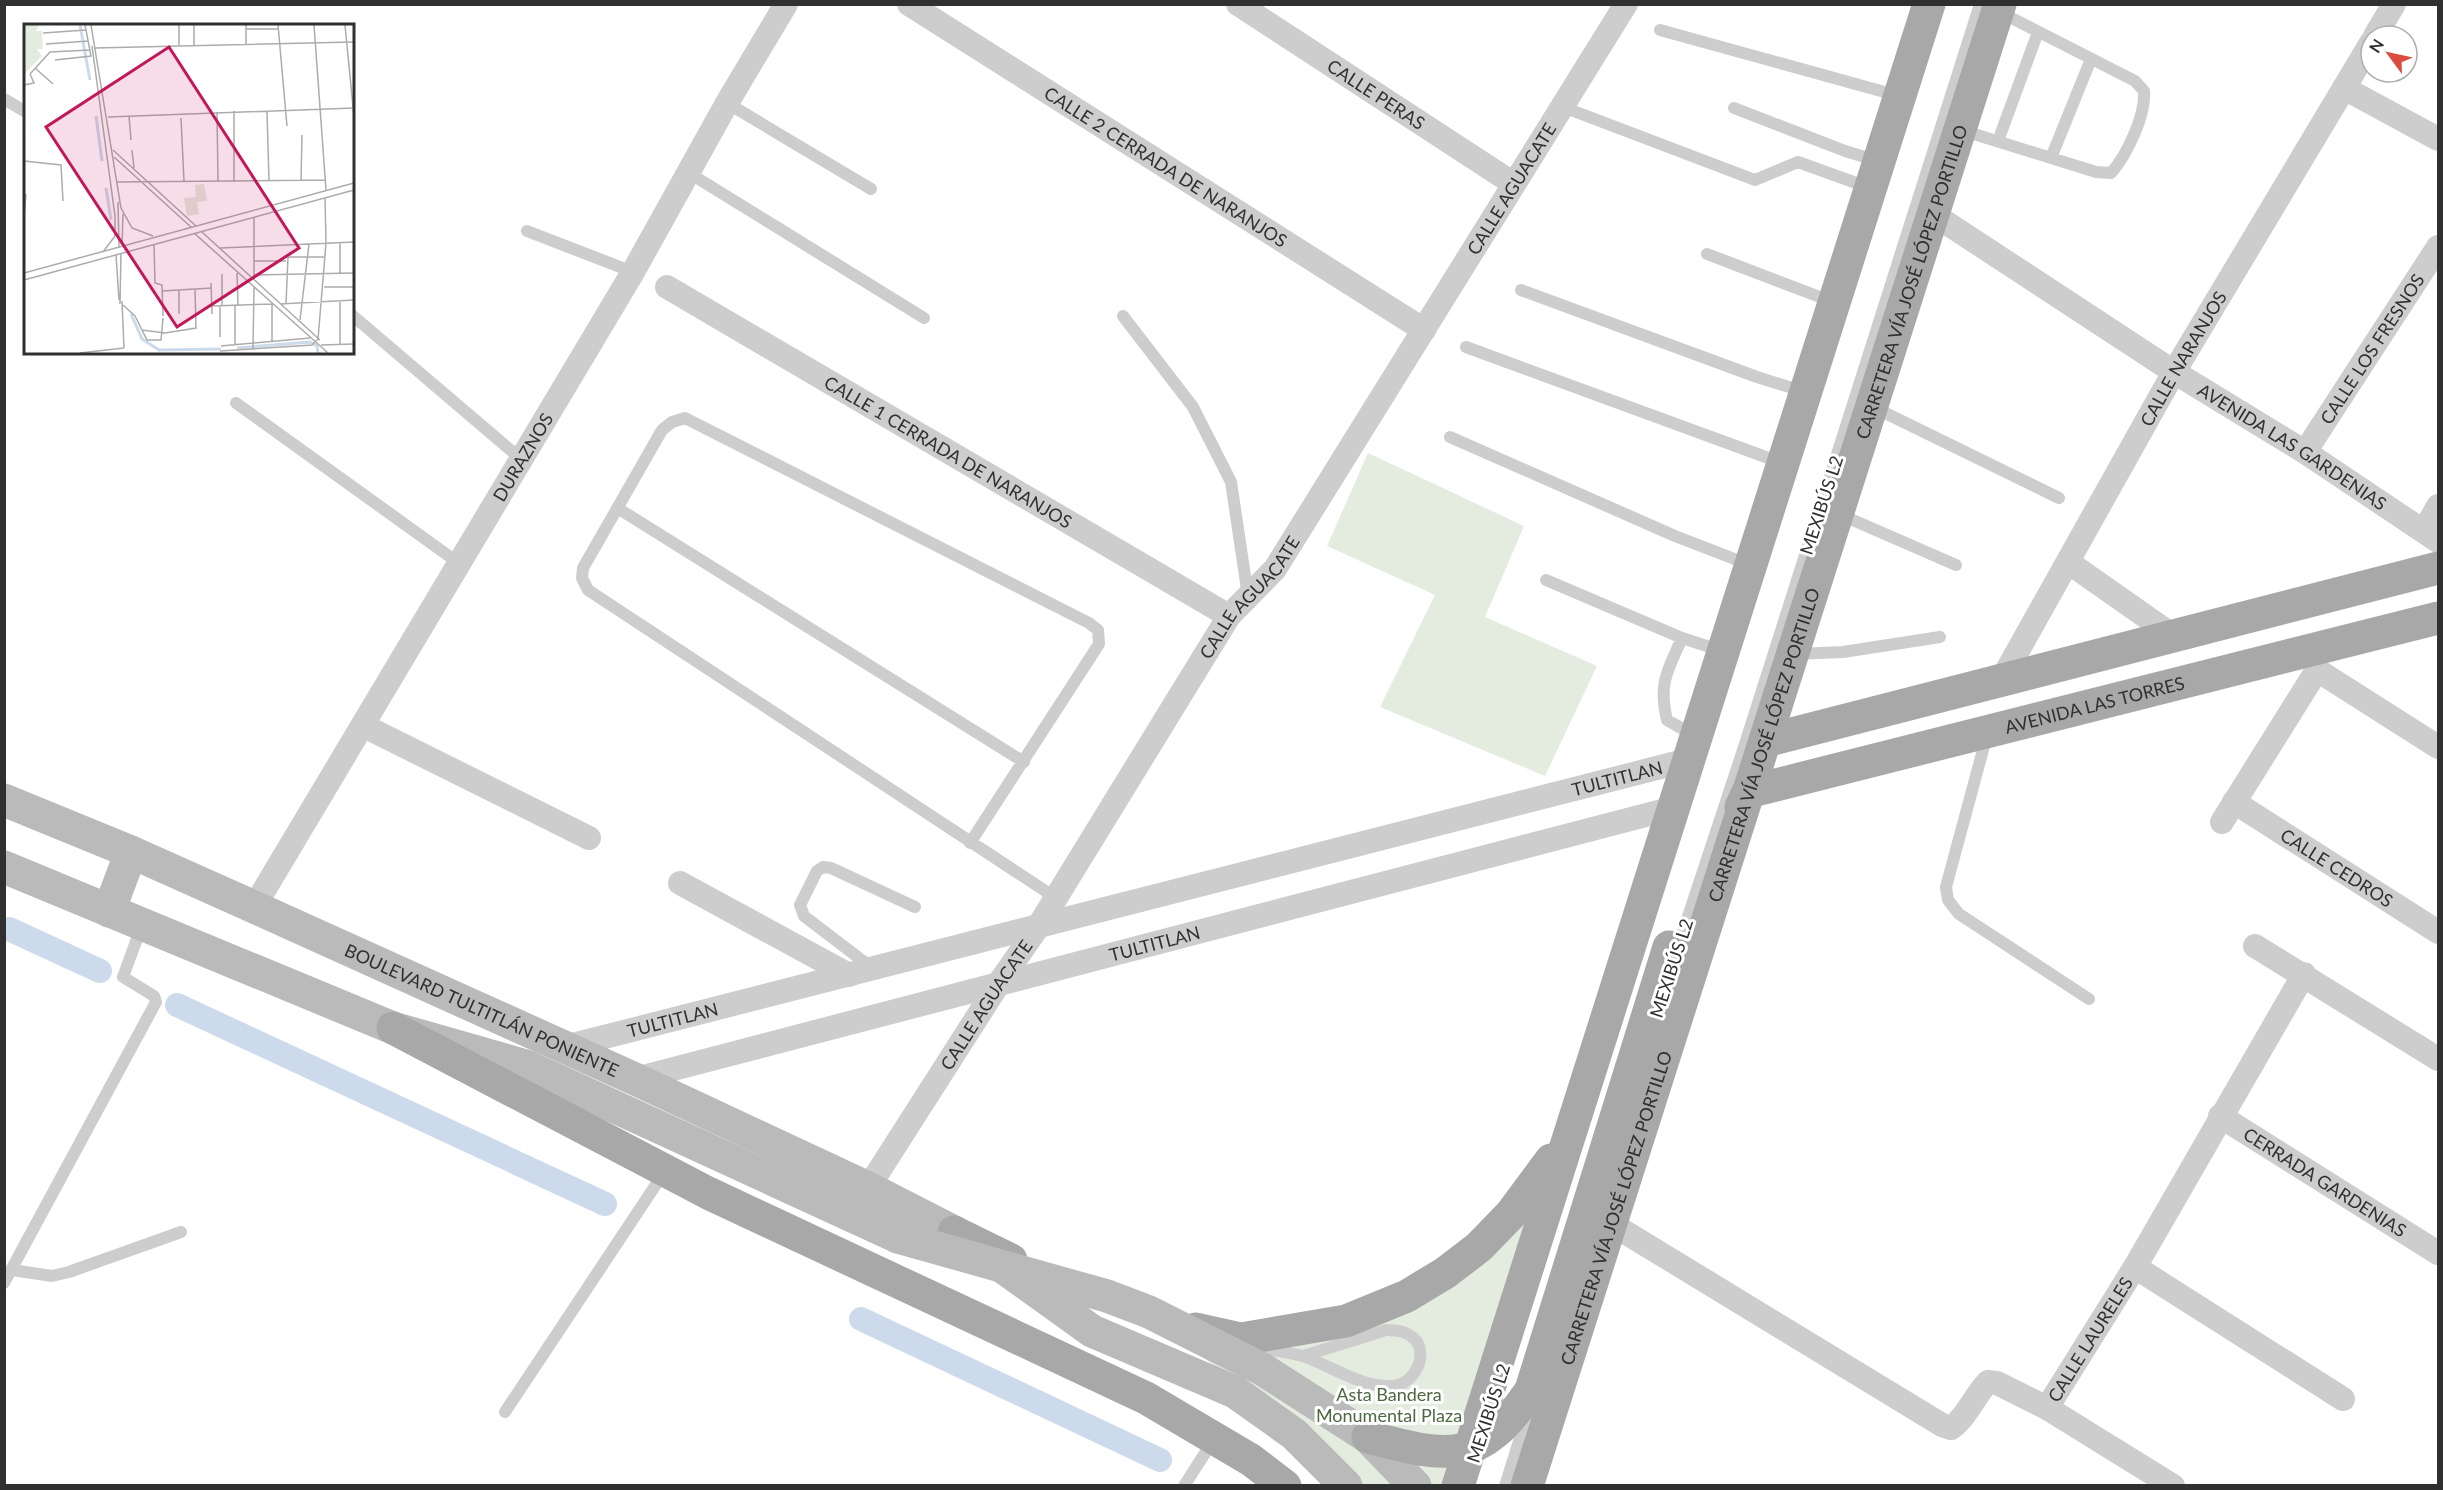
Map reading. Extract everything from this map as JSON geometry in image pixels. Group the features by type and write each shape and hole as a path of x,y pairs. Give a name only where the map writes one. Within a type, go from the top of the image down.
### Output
{"main road":[{"path":"1458,1485 1929,4"},
{"name":"CARRETERA VÍA JOSÉ LÓPEZ PORTILLO","path":"1527,1485 1765,741 1783,653 1838,513 1960,129 1993,7"},
{"path":"1765,741 2439,568"},
{"name":"AVENIDA LAS TORRES","path":"1749,792 1989,731 2316,660 2439,618"},
{"path":"1368,1437 1439,1453 1460,1450 1478,1444 1498,1430 1516,1412 1531,1390 1669,947 1687,917 1749,792"},
{"path":"393,1028 708,1193 1146,1398 1251,1460 1285,1485"},
{"path":"954,1232 1084,1296 1111,1306 1241,1339 1346,1321 1407,1296 1445,1273 1479,1247 1511,1214 1570,1134"}],"street":[{"name":"DURAZNOS","path":"254,906 364,726 633,272 727,103 786,4"},
{"name":"CALLE 2 CERRADA DE NARANJOS","path":"909,4 1424,330"},
{"name":"CALLE PERAS","path":"1238,4 1514,184"},
{"name":"CALLE AGUACATE","path":"868,1188 999,983 1038,927 1229,615 1275,569 1626,4"},
{"path":"2382,24 2394,4"},
{"name":"CALLE NARANJOS","path":"2002,679 2174,372 2359,63"},
{"path":"2344,88 2439,140"},
{"name":"AVENIDA LAS GARDENIAS","path":"1933,214 2174,372 2305,452 2431,536"},
{"name":"CALLE LOS FRESNOS","path":"2305,452 2439,247"},
{"name":"CALLE 1 CERRADA DE NARANJOS","path":"667,287 1229,615"},
{"path":"2431,536 2439,506"},
{"path":"2068,562 2172,635"},
{"path":"2316,660 2439,747"},
{"name":"CALLE CEDROS","path":"2316,660 2228,812 2439,932"},
{"path":"364,726 589,838"},
{"name":"TULTITLAN","path":"565,1047 1038,927 1692,748"},
{"name":"BOULEVARD TULTITLÁN PONIENTE","path":"4,800 254,906 635,1078 868,1188 954,1232 1092,1331 1235,1392 1294,1434 1346,1485"},
{"name":"TULTITLAN","path":"635,1078 1673,808"},
{"path":"109,911 131,852"},
{"name":"BOULEVARD TULTITLÁN PONIENTE","path":"5,868 393,1028 526,1066 898,1237 1107,1296 1149,1312 1262,1369 1368,1437 1415,1485"},
{"path":"680,883 849,975"},
{"path":"2256,946 2439,1059"},
{"name":"CALLE LAURELES","path":"1610,1223 1942,1425 1951,1428 1958,1423 1988,1382 1997,1383 2048,1408 2135,1267 2220,1116 2304,974"},
{"name":"CERRADA GARDENIAS","path":"2220,1116 2435,1251"},
{"path":"2135,1267 2343,1399"},
{"path":"2048,1408 2173,1485"}],"lane":[{"name":"MEXIBÚS L2","path":"1465,1485 1940,4"},
{"path":"1960,129 2096,172 2111,173 2122,162 2145,104 2144,91 2135,81 1993,7"},
{"name":"MEXIBÚS L2","path":"1505,1485 1687,917 1783,653 1993,7"},
{"path":"1660,30 1900,96"},
{"path":"1998,141 2038,32"},
{"path":"2051,158 2091,59"},
{"path":"4,99 24,111"},
{"path":"727,103 871,189"},
{"path":"1563,107 1755,180 1798,162 1875,175"},
{"path":"1734,108 1845,151 1875,175"},
{"path":"689,173 924,318"},
{"path":"527,231 633,272"},
{"path":"1707,254 1834,302"},
{"path":"1521,290 1757,377 1806,392"},
{"path":"1123,316 1193,407 1231,482 1248,597"},
{"path":"354,317 521,459"},
{"path":"1466,347 1783,463"},
{"path":"236,403 460,564"},
{"path":"1872,407 2059,498"},
{"path":"970,843 1099,644 1098,630 1089,623 686,418 672,422 662,430 619,509 583,568 582,578 588,590 970,843 1056,898"},
{"path":"1450,437 1675,536 1751,565"},
{"path":"619,509 1024,762"},
{"path":"1838,513 1956,565"},
{"path":"1546,580 1682,638 1723,651"},
{"path":"1783,653 1843,652 1940,637"},
{"path":"1682,638 1664,679 1662,698 1667,720 1692,748"},
{"path":"1989,731 1946,887 1948,900 1959,914 2089,999"},
{"path":"873,969 804,916 800,905 817,871 823,867 831,868 915,907"},
{"path":"4,1283 156,1002 154,996 123,977 142,925"},
{"path":"505,1412 666,1170"},
{"path":"12,1270 52,1275 69,1272 181,1232"},
{"path":"1241,1339 1272,1352 1303,1356 1373,1385 1396,1386 1413,1375 1420,1360 1420,1346 1412,1335 1401,1330 1386,1330 1303,1356"},
{"path":"1184,1485 1214,1438"}],"green space":[{"path":"1368,453 1524,526 1485,617 1597,666 1545,776 1380,707 1435,595 1327,546"},
{"name":"Asta Bandera Monumental Plaza","path":"1540,1202 1449,1485 1331,1485 1190,1343 1326,1339"}],"waterway":[{"path":"9,929 100,971"},
{"path":"177,1005 605,1204"},
{"path":"861,1319 1160,1460"}]}
